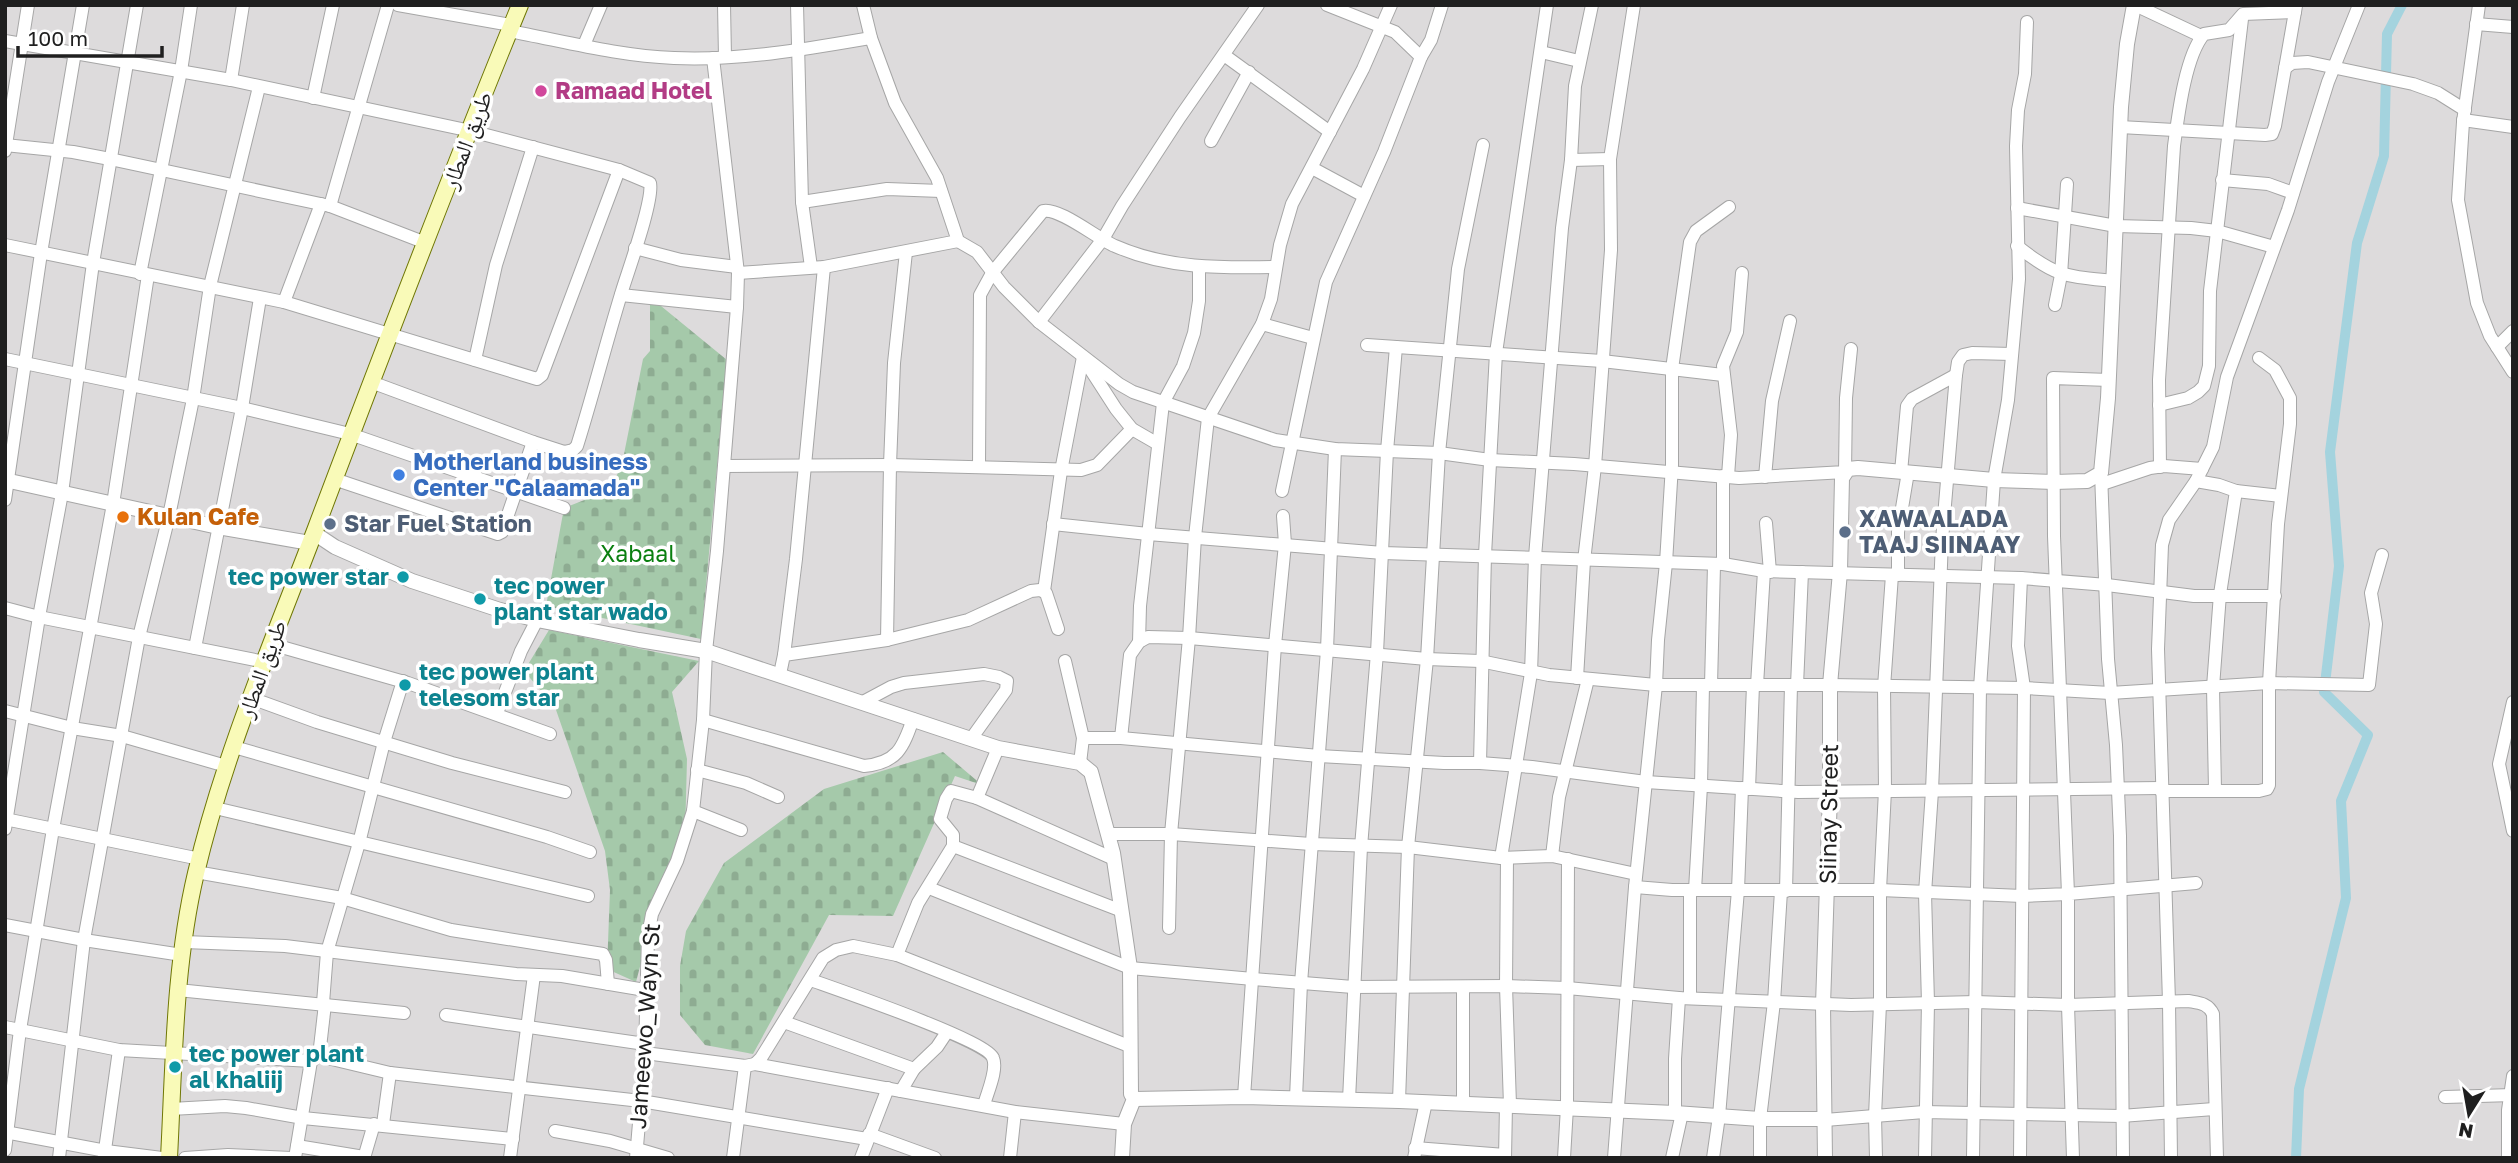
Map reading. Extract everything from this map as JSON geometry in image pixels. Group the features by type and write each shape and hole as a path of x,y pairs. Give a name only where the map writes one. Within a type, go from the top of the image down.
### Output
{"main road":[{"name":"طريق المطار","path":"169,1158 173,1053 183,949 198,866 226,766 388,334 520,5"}],"street":[{"path":"28,5 6,147 110,159 326,205 426,243"},
{"path":"5,500 57,151 83,5"},
{"path":"137,5 93,263 62,493 38,617 6,823 53,829 104,840 198,866 342,898 451,930 603,954 608,984"},
{"path":"5,1150 20,1030 53,829 113,504 159,170 181,71 191,5"},
{"path":"231,80 243,5"},
{"path":"313,98 333,5"},
{"path":"284,302 326,205 359,108 388,5"},
{"path":"398,5 629,54 674,58 719,57 798,49 871,38"},
{"path":"584,45 601,5"},
{"name":"Jameewo_Wayn St","path":"636,1153 645,1049 648,936 652,914 677,861 693,811 737,307 738,270 719,57 724,5"},
{"path":"780,674 806,466 818,267 802,202 797,5"},
{"path":"863,5 871,38 895,103 932,168 958,241 977,252 992,273 1039,322 1083,357 1133,392 1163,403 1258,435 1335,449 1438,453 1490,460 1725,476 1765,477 1845,472 1858,468 1994,480 2054,482 2088,481 2160,467 2203,469"},
{"path":"1039,322 1103,239 1122,206 1258,5"},
{"path":"1326,5 1395,32 1421,57"},
{"path":"1168,928 1171,834 1189,638 1195,537 1208,418 1262,324 1271,299 1292,204 1391,5"},
{"path":"1282,491 1326,282 1384,152 1421,57 1431,40 1442,5"},
{"path":"1480,763 1480,661 1496,353 1547,5"},
{"path":"1426,1102 1414,1153 1505,1156 1508,1105 1504,858 1531,673 1535,557 1565,199 1571,160 1575,86 1592,5"},
{"path":"1552,856 1555,818 1583,679 1584,561 1595,466 1611,237 1610,159 1634,5"},
{"path":"2123,1158 2120,1115 2118,789 2110,693 2102,479 2120,127 2126,54 2135,5 2201,36"},
{"path":"2171,1158 2159,690 2161,555 2169,520 2196,481 2213,447 2227,377 2293,193 2333,68 2360,5"},
{"path":"2479,5 2464,115 2458,200 2477,303 2490,337 2513,372"},
{"path":"2120,127 2272,134 2295,9 2243,10"},
{"path":"2160,467 2159,405 2168,228 2178,113 2193,50 2201,36 2213,31 2229,30 2235,26 2243,10"},
{"path":"2159,405 2188,398 2204,386 2209,366 2209,304 2243,10"},
{"path":"1973,1158 1980,688 1994,480 2008,400 2019,279 2016,146 2018,110 2027,50 2027,22"},
{"path":"2476,24 2513,27"},
{"path":"5,41 231,80 471,131 619,170 647,181 652,187 577,446 573,450 564,452 533,442 371,382"},
{"path":"1541,52 1579,61"},
{"path":"1224,55 1330,132"},
{"path":"2285,68 2299,61 2407,82 2438,93 2464,115 2513,127"},
{"path":"1211,141 1249,72"},
{"path":"59,1158 84,940 139,637 169,516 193,399 210,286 260,87"},
{"path":"1399,1101 1408,847 1419,760 1427,659 1438,453 1458,269 1483,145"},
{"path":"475,360 496,265 533,147"},
{"path":"1571,160 1610,159"},
{"path":"1312,168 1364,196"},
{"path":"5,246 284,302 537,379 542,376 619,170"},
{"path":"2222,180 2269,184 2293,193"},
{"path":"2055,305 2061,275 2067,184"},
{"path":"802,202 887,189 941,191"},
{"path":"1614,1158 1635,880 1666,563 1672,472 1672,369 1690,242 1696,231 1729,207"},
{"path":"2017,208 2116,226 2217,231 2274,247"},
{"path":"979,467 979,302 992,273 1043,211 1054,212 1131,253 1199,268 1276,267"},
{"path":"635,248 681,260 738,270 818,267 958,241"},
{"path":"2017,246 2061,275 2113,281"},
{"path":"887,640 894,363 906,252"},
{"path":"1139,642 1163,403 1183,366 1194,332 1199,301 1199,268"},
{"path":"1672,1158 1678,1113 1675,1059 1684,998 1707,685 1731,435 1723,366 1737,332 1742,273"},
{"path":"621,295 737,307"},
{"path":"195,648 242,408 260,298"},
{"path":"1765,477 1772,401 1790,321"},
{"path":"1262,324 1313,338"},
{"path":"2497,347 2513,331"},
{"path":"1367,345 1602,361 1723,375"},
{"path":"1349,1100 1361,847 1384,553 1387,451 1396,347"},
{"path":"1845,472 1846,398 1851,349"},
{"path":"1925,1158 1928,1003 1925,893 1946,476 1955,375 1962,355 1972,352 2012,354"},
{"path":"1083,357 1116,410 1132,429 1158,444"},
{"path":"1058,629 1044,591 1061,471 1083,357"},
{"path":"1083,738 1121,738 1319,756 1517,765 1646,782 1830,793 1885,790 2267,789 2270,779 2270,682 2275,596 2290,398 2275,370 2259,358"},
{"path":"5,359 242,408 350,434 564,508"},
{"path":"1877,1158 1875,1116 1885,790 1884,687 1904,472 1907,406 1912,399 1955,375"},
{"path":"2073,1158 2053,378 2109,380"},
{"path":"724,466 890,465 1080,470 1097,465 1132,429"},
{"path":"334,479 498,534 502,532 533,442"},
{"path":"1296,1098 1301,983 1326,650 1335,449"},
{"name":"Siinay Street","path":"1825,1158 1823,1005 1830,793 1830,685 1840,572 1842,478 1845,472"},
{"path":"7,481 218,527 312,538 412,581 537,620 706,650 998,748 1080,764 1091,772 1114,859 1130,968 1129,1046 1131,1094 1134,1099"},
{"path":"2196,481 2236,491 2281,496"},
{"path":"2215,790 2213,687 2220,594 2236,491"},
{"path":"1244,1097 1267,752 1285,544 1283,516"},
{"path":"1713,1158 1719,1116 1767,571 1766,523"},
{"path":"1053,524 1384,553 1718,565 1767,571 1986,576 2057,580 2194,596 2275,596"},
{"path":"1121,738 1130,654 1139,642 1148,636 1480,661 1531,673 1656,685 2024,688 2110,693 2270,682 2369,685 2376,624 2371,593 2382,555"},
{"path":"1760,1158 1760,1119 1784,891 1802,572"},
{"path":"2020,1158 2024,688 2018,646 2021,578"},
{"path":"784,655 887,640 968,620 1031,591 1044,591"},
{"path":"5,608 38,617 265,662"},
{"path":"497,713 521,651 537,620"},
{"path":"271,644 402,681 550,734"},
{"path":"1065,661 1083,738 1080,764"},
{"path":"863,702 904,683 984,674 1007,681 1006,690 971,739"},
{"path":"295,1154 324,1004 327,952 402,681"},
{"path":"251,698 317,722 452,763 565,792"},
{"path":"2513,702 2499,764 2513,831"},
{"path":"5,711 72,728 122,736 226,766"},
{"path":"703,720 864,766 877,765 892,758 903,747 913,719"},
{"path":"234,747 547,837 590,852"},
{"path":"978,799 998,748"},
{"path":"697,770 746,783 778,797"},
{"path":"897,955 918,903 953,846 953,835 940,819 951,791 978,799 1114,859"},
{"path":"215,808 588,896"},
{"path":"693,811 741,830"},
{"path":"1109,834 1171,834 1361,847 1408,847 1504,858 1552,856 1635,880 1693,890 1880,890 2022,896 2196,883"},
{"path":"953,846 1122,911"},
{"path":"1564,1158 1567,1107 1568,859"},
{"path":"929,888 1130,968 1353,987 1567,988 1684,998 1823,1005 1976,1002 2068,1005 2188,1001 2210,1007 2213,1014 2217,1158"},
{"path":"5,925 84,940 183,949 285,946 562,976 645,990"},
{"path":"733,1158 750,1065 761,1058 811,980 817,965 825,956 846,947 897,955 1129,1046"},
{"path":"510,1158 534,975"},
{"path":"811,980 987,1050 994,1059 984,1105"},
{"path":"1463,987 1463,1103"},
{"path":"178,990 404,1013"},
{"path":"446,1015 894,1089 1015,1112 1124,1124"},
{"path":"784,1022 914,1069"},
{"path":"5,1027 119,1050 315,1059 390,1073 641,1101 739,1118 867,1148 936,1158"},
{"path":"867,1148 894,1089 937,1047 947,1032"},
{"path":"105,1154 119,1050"},
{"path":"185,1158 295,1154 364,1157 378,1124 390,1073"},
{"path":"2505,1156 2513,1076"},
{"path":"2445,1097 2512,1095"},
{"path":"1134,1099 1244,1097 1463,1103 1760,1119 1825,1119 1924,1112 2120,1115 2214,1109"},
{"path":"1122,1158 1124,1124 1134,1099"},
{"path":"172,1109 225,1106 303,1118 513,1139"},
{"path":"1010,1158 1015,1112"},
{"path":"555,1131 636,1153 668,1158"},
{"path":"7,1133 62,1141 105,1154 162,1158"}],"shaded area":[{"path":"5,5 2513,5 2513,1158 5,1158"}],"green space":[{"name":"Xabaal","path":"650,297 727,360 701,639 546,606 564,508 610,490 622,464 643,359 650,351"},
{"path":"549,630 699,661 672,692 687,759 685,836 656,905 636,982 607,969 610,890 605,851 555,707 524,671"},
{"path":"943,752 982,785 955,776 893,916 829,915 753,1054 705,1045 680,1015 680,966 686,931 724,863 824,789"}],"waterway":[{"path":"2296,1158 2299,1089 2346,898 2341,801 2368,735 2324,692 2339,566 2330,452 2357,243 2384,156 2387,34 2402,5"}],"place":[{"name":"Ramaad Hotel","path":"541,91"},
{"name":"Motherland business Center \"Calaamada\"","path":"399,475"},
{"name":"Kulan Cafe","path":"123,517"},
{"name":"Star Fuel Station","path":"330,524"},
{"name":"XAWAALADA TAAJ SIINAAY","path":"1845,532"},
{"name":"tec power star","path":"403,577"},
{"name":"tec power plant star wado","path":"480,599"},
{"name":"tec power plant telesom star","path":"405,685"},
{"name":"tec power plant al khaliij","path":"175,1067"}]}
